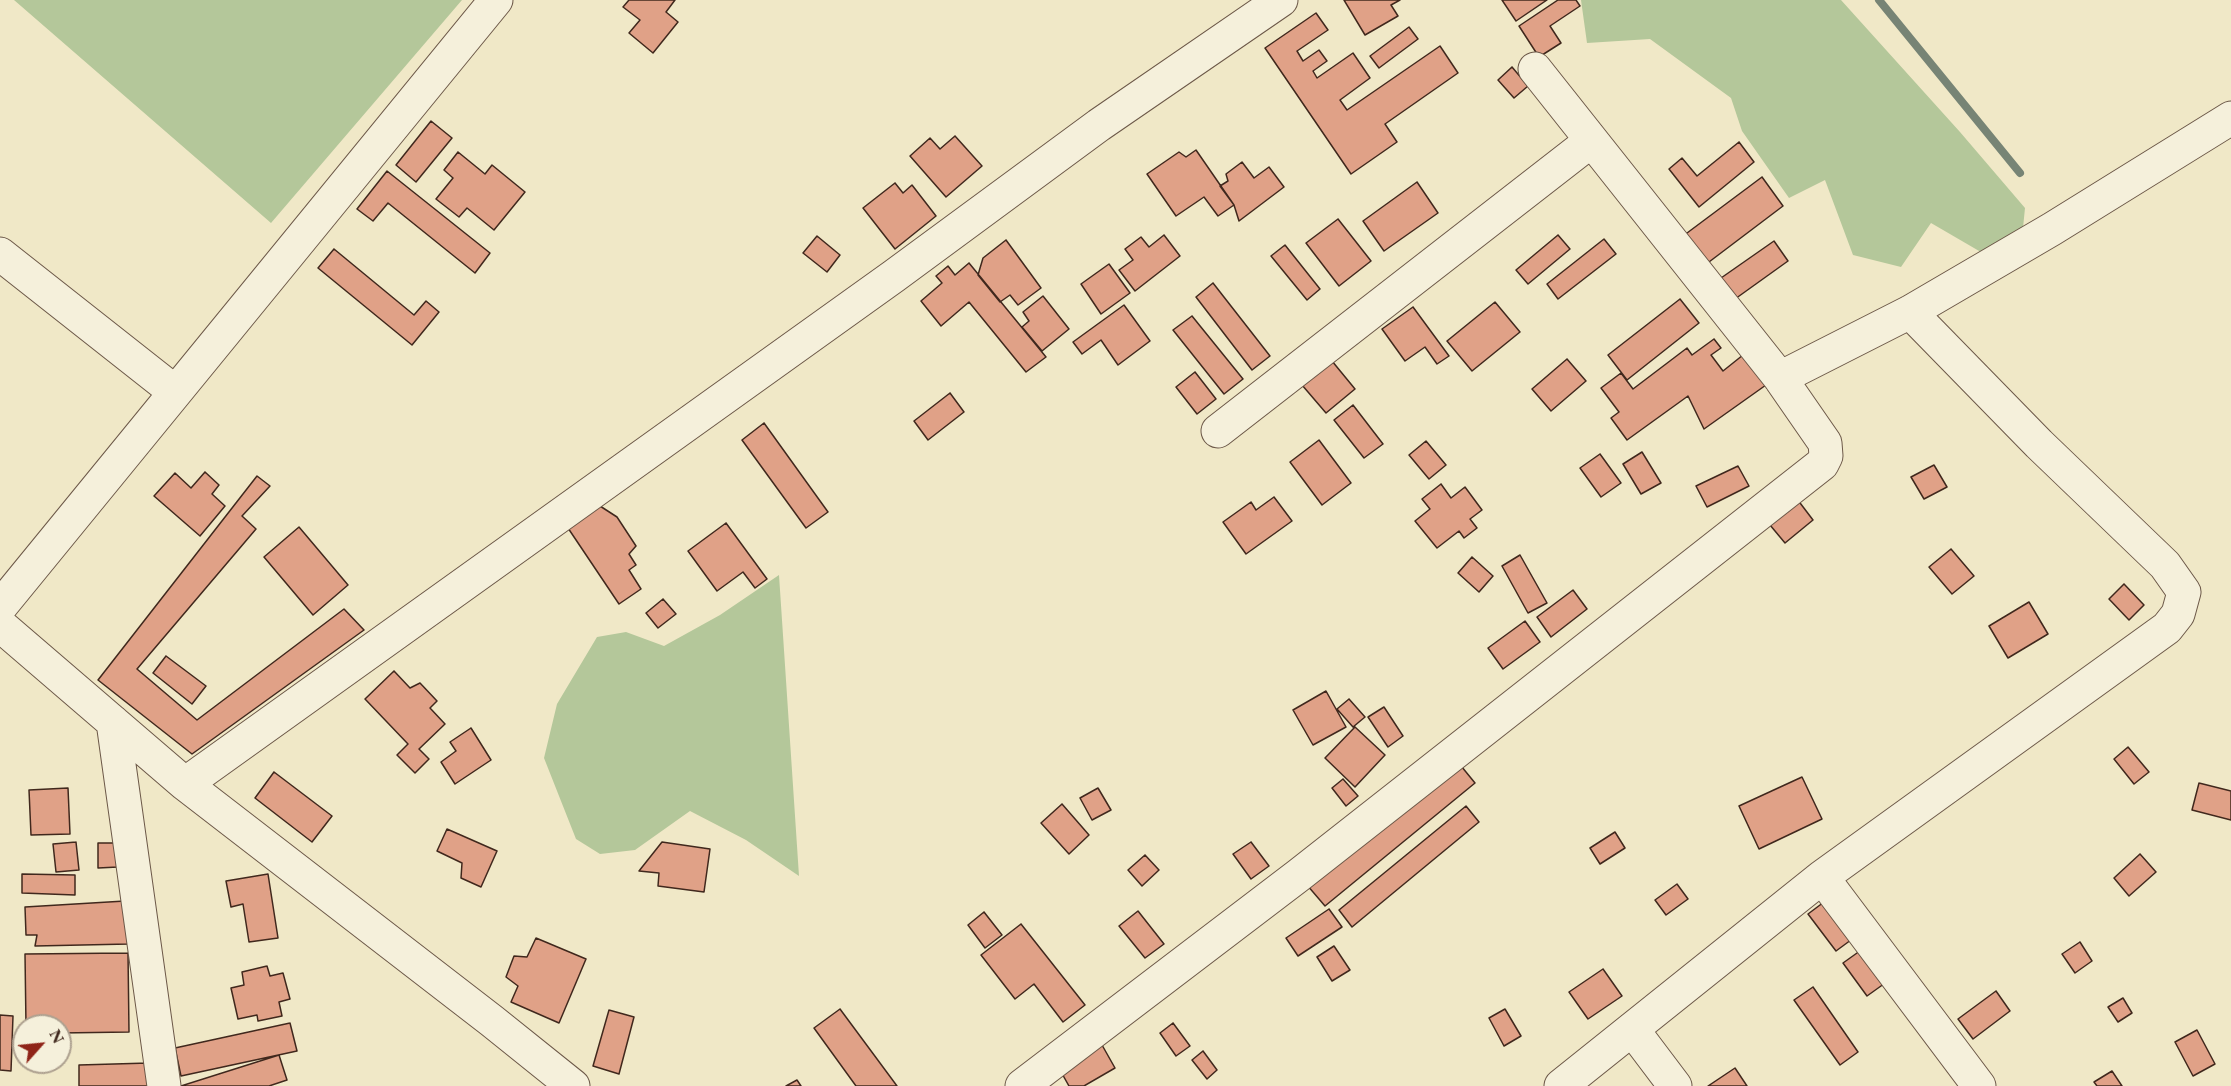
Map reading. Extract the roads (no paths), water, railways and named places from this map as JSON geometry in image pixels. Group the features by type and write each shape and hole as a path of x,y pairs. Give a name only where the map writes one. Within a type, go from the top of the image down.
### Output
{"street":[{"path":"0,607 496,0"},
{"path":"185,784 894,276 1099,125 1281,0"},
{"path":"1022,1086 1308,868 1822,464 1826,456 1825,443 1780,378 1535,69"},
{"path":"1780,378 1910,312 2052,229 2231,118"},
{"path":"1218,431 1591,141"},
{"path":"0,254 175,392"},
{"path":"1561,1086 1822,877 2167,628 2178,614 2184,592 2165,565 2039,444 1910,312"},
{"path":"0,625 185,784 573,1086"},
{"path":"113,722 164,1086"},
{"path":"1822,877 1979,1086"},
{"path":"1632,1029 1675,1086"}],"waterway":[{"path":"1879,0 2020,173"}]}
